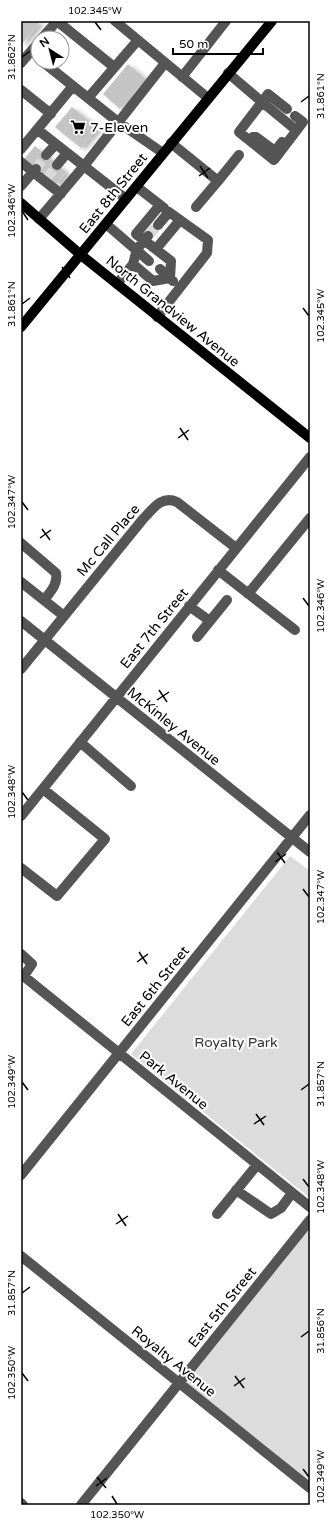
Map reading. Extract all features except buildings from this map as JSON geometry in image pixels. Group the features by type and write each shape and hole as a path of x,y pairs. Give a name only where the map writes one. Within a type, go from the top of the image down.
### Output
{"main road":[{"name":"East 8th Street","path":"21,326 137,187 171,143 272,21"},
{"name":"North Grandview Avenue","path":"21,203 81,255 157,317 309,434"}],"street":[{"path":"49,30 57,21 114,67"},
{"path":"115,21 208,98"},
{"path":"182,77 226,21"},
{"path":"88,98 138,40"},
{"path":"21,63 30,57"},
{"path":"39,219 84,166 165,63"},
{"path":"52,70 118,122 163,153"},
{"path":"228,73 295,132"},
{"path":"23,142 38,130 73,86"},
{"path":"21,90 51,114"},
{"path":"268,94 303,122 274,160 242,134 262,102 268,94"},
{"path":"38,130 126,199"},
{"path":"171,143 218,181"},
{"path":"46,155 56,144"},
{"path":"57,165 67,153"},
{"path":"196,207 239,155"},
{"path":"21,162 34,170 61,194"},
{"path":"21,186 34,170"},
{"path":"137,187 208,240 207,253 157,317"},
{"path":"160,205 136,234 147,238 156,249 171,261 170,278"},
{"path":"158,225 169,212"},
{"path":"156,249 180,220"},
{"path":"106,224 149,261"},
{"path":"117,284 133,264 137,250 147,238"},
{"path":"133,264 153,281 170,278"},
{"path":"160,269 180,287"},
{"name":"East 7th Street","path":"21,816 310,457"},
{"name":"Mc Call Place","path":"21,669 143,519 164,499 170,499 176,502 236,548"},
{"path":"248,594 310,518"},
{"path":"21,543 56,573 57,579 55,586 44,600"},
{"path":"218,570 295,630"},
{"path":"21,582 64,616"},
{"path":"197,637 227,600"},
{"path":"189,606 210,621"},
{"name":"McKinley Avenue","path":"21,621 310,852"},
{"path":"80,742 131,786"},
{"path":"21,868 57,896 105,839 43,789"},
{"name":"East 6th Street","path":"21,1175 310,815"},
{"path":"21,954 32,964 22,975"},
{"name":"Park Avenue","path":"22,975 310,1207"},
{"path":"217,1214 257,1164"},
{"path":"236,1190 271,1214 281,1208 292,1193"},
{"name":"East 5th Street","path":"81,1505 310,1220"},
{"name":"Royalty Avenue","path":"21,1256 310,1488"}],"green space":[{"name":"Royalty Park","path":"290,856 310,871 310,1198 131,1054"},
{"path":"310,1220 310,1488 179,1383"}],"tunnel":[{"path":"36,169 46,155"},
{"path":"47,178 57,165"},
{"path":"149,235 158,225"}],"place":[{"name":"7-Eleven","path":"78,127"}]}
